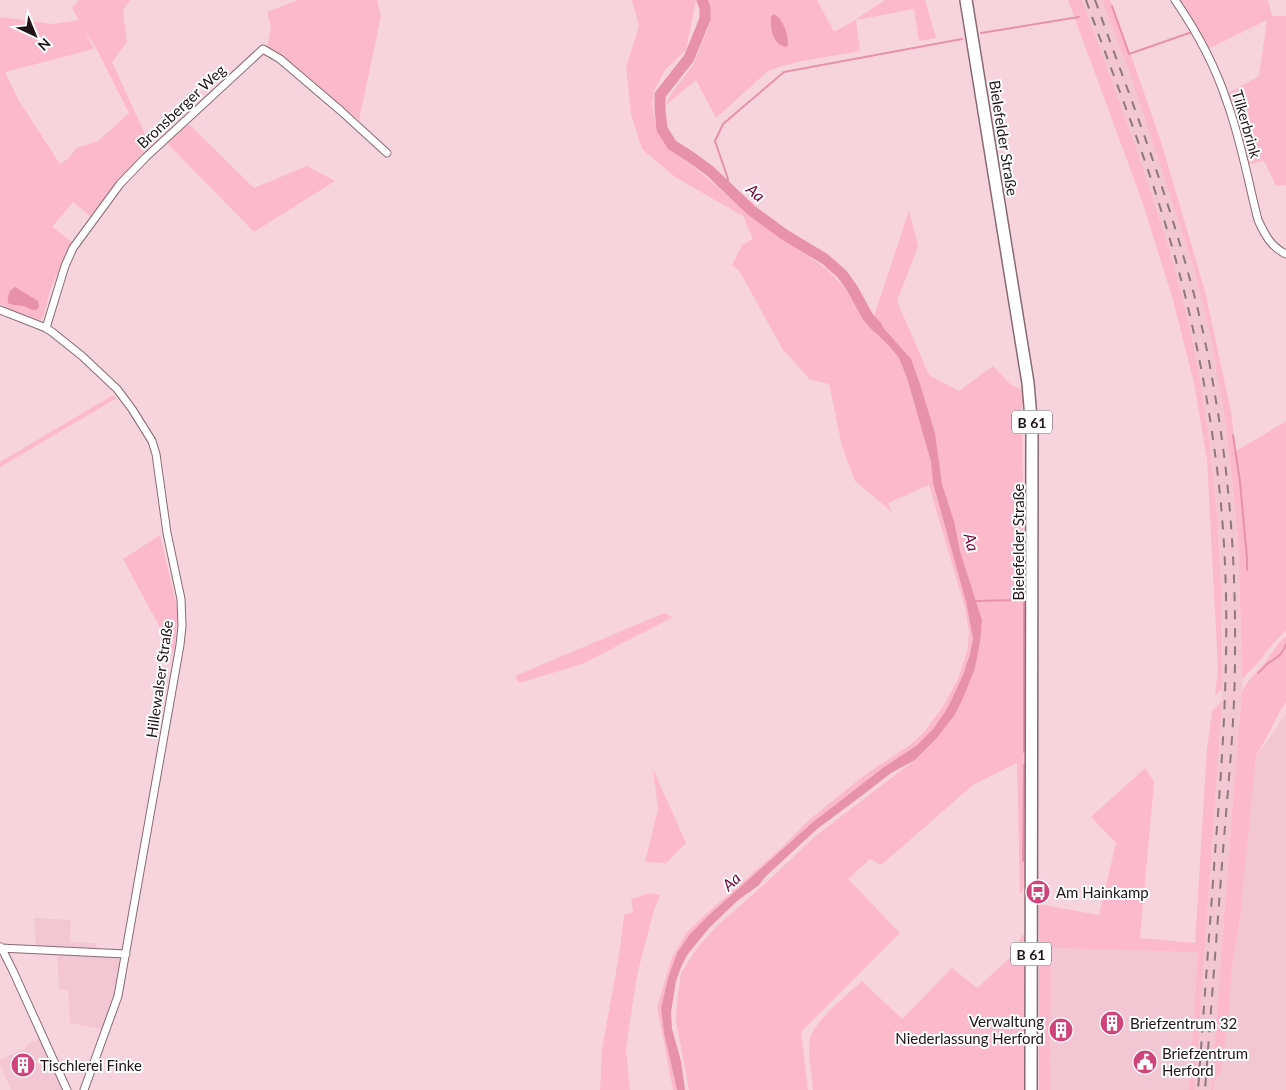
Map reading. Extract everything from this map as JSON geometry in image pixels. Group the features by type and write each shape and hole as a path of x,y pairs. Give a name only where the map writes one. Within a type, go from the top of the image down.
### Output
{"main road":[{"name":"Bielefelder Straße","path":"966,0 1028,383 1032,423 1031,1090"}],"street":[{"name":"Tilkerbrink","path":"1176,0 1194,27 1227,101 1262,229 1271,243 1286,254"},
{"name":"Bronsberger Weg","path":"46,328 65,266 73,248 120,184 146,157 263,49 280,59 387,153"},
{"name":"Hillewalser Straße","path":"0,310 46,328 82,356 117,390 132,408 147,432 156,454 167,533 181,599 182,626 180,645 118,996 84,1090"},
{"path":"0,947 126,954"},
{"path":"0,947 13,971 67,1090"}],"shaded area":[{"path":"79,0 130,0 123,11 127,42 112,62 151,147 119,180 91,217 73,202 52,227 72,242 51,288 43,317 40,320 0,304 0,17 53,24 79,20 72,8","holes":["84,28 129,113 98,141 76,148 69,158 60,164 19,101 5,72 94,49"]},
{"path":"298,0 377,0 381,16 359,120 280,57 267,49 271,26 267,12"},
{"path":"632,0 696,0 686,50 665,70 654,91 652,104 657,129 666,146 756,219 828,270 848,292 870,327 899,358 907,378 931,462 933,483 966,602 973,639 963,675 948,707 934,728 916,746 884,767 813,822 710,914 690,934 677,953 668,978 661,1008 664,1033 677,1090 673,1090 657,1007 672,957 687,932 777,852 810,819 866,774 910,745 924,732 942,708 958,679 968,648 969,631 965,608 929,485 888,503 891,511 855,481 842,446 829,384 809,379 783,350 740,272 732,265 742,245 753,239 743,216 675,177 642,149 631,114 626,67 639,26"},
{"path":"707,0 817,0 834,32 885,0 925,0 936,38 919,41 914,9 856,20 860,51 803,61 768,71 716,118 696,80 666,105 671,94 693,65 710,23 710,9"},
{"path":"1068,0 1082,0 1127,124 1169,249 1193,345 1209,442 1219,541 1222,689 1215,696 1218,669 1207,460 1194,383 1173,300 1142,201"},
{"path":"1082,0 1102,0 1129,71 1194,269 1210,334 1225,420 1238,541 1242,691 1211,1090 1195,1090 1222,701 1223,629 1212,461 1202,394 1182,296 1156,205"},
{"path":"1102,0 1110,0 1162,145 1205,291 1231,412 1236,451 1286,421 1286,630 1242,679 1238,541 1225,420 1210,334 1194,269 1129,71"},
{"path":"1180,0 1268,0 1272,16 1286,16 1286,185 1276,186 1264,161 1246,165 1227,94 1259,76 1267,20 1208,49"},
{"path":"774,14 785,28 788,41 786,47 778,43 773,35 771,17"},
{"path":"184,124 190,125 254,188 307,166 335,181 254,232 166,142"},
{"path":"909,211 918,246 897,301 929,375 959,391 993,366 1010,384 1022,390 1024,404 1022,405 1026,883 1020,895 1017,763 973,785 881,865 870,859 848,879 900,933 801,1032 808,1090 689,1090 676,1021 677,1003 681,973 697,948 717,926 814,837 915,760 936,739 954,716 975,668 982,620 960,551 954,521 942,484 935,433 921,387 886,331 874,316"},
{"path":"15,287 38,301 39,307 34,310 8,303 9,294"},
{"path":"874,316 911,359 935,433 942,484 954,521 960,551 982,620 975,668 954,716 936,739 915,760 891,773 817,829 765,877 759,885 737,901 709,928 687,955 676,981 671,1012 672,1029 681,1061 685,1090 677,1090 664,1033 661,1008 668,978 677,953 690,934 710,914 813,822 884,767 916,746 934,728 948,707 963,675 970,654 973,639 966,602 933,483 931,462 907,378 899,358 870,327 868,317"},
{"path":"113,395 117,398 0,467 0,462"},
{"path":"160,535 178,612 174,654 123,559"},
{"path":"664,613 673,617 582,664 519,683 515,676"},
{"path":"1286,636 1286,702 1256,757 1239,927 1232,966 1228,1020 1221,1072 1213,1084 1213,1090 1211,1090 1242,691"},
{"path":"1222,701 1195,1090 1189,1090 1198,952 1051,948 1050,1090 1039,1090 1039,904 1099,915 1116,843 1091,817 1145,768 1154,782 1140,938 1195,943 1207,749 1212,711"},
{"path":"1286,714 1286,1090 1213,1090 1213,1084 1221,1071 1232,966 1239,927 1256,757"},
{"path":"653,769 686,843 666,863 645,862 658,809"},
{"path":"650,893 660,895 654,910 638,971 632,1007 626,1049 630,1090 600,1090 602,1049 619,955 624,915 633,912 631,899"},
{"path":"34,918 71,920 70,942 97,943 96,950 36,947"},
{"path":"1022,935 1024,935 1026,941 1026,1090 813,1090 809,1050 813,1032 824,1016 862,981 902,1019 952,968 977,988 1012,956"},
{"path":"1051,948 1198,951 1189,1090 1050,1090"},
{"path":"57,954 123,956 117,995 105,1030 70,1023 68,990 59,990"},
{"name":"Tischlerei Finke","path":"39,1039 64,1090 11,1090 0,1065 0,1059 25,1049 27,1045"}],"waterway":[{"name":"Aa","path":"702,0 705,8 705,19 689,58 660,95 662,129 672,145 710,171 751,210 785,235 825,259 842,274 868,317 877,327"},
{"path":"1112,6 1129,54 1192,32"},
{"path":"981,33 1079,17"},
{"path":"726,187 728,179 715,141 723,124 784,72 962,39"},
{"path":"1233,435 1240,482 1247,570"},
{"path":"1024,599 1024,752"},
{"path":"975,601 1018,600"},
{"path":"1258,673 1283,651 1286,644"},
{"path":"1023,861 1024,765"}],"railway":[{"path":"1086,0 1144,157 1179,272 1194,334 1206,397 1221,508 1226,603 1225,697 1220,792 1198,1090"},
{"path":"1095,0 1155,167 1191,284 1203,331 1225,460 1234,590 1234,705 1205,1090"}],"place":[{"name":"Am Hainkamp","path":"1038,892"},
{"name":"Briefzentrum 32","path":"1112,1023"},
{"name":"Verwaltung Niederlassung Herford","path":"1061,1030"},
{"name":"Briefzentrum Herford","path":"1145,1062"},
{"name":"Tischlerei Finke","path":"23,1065"}]}
